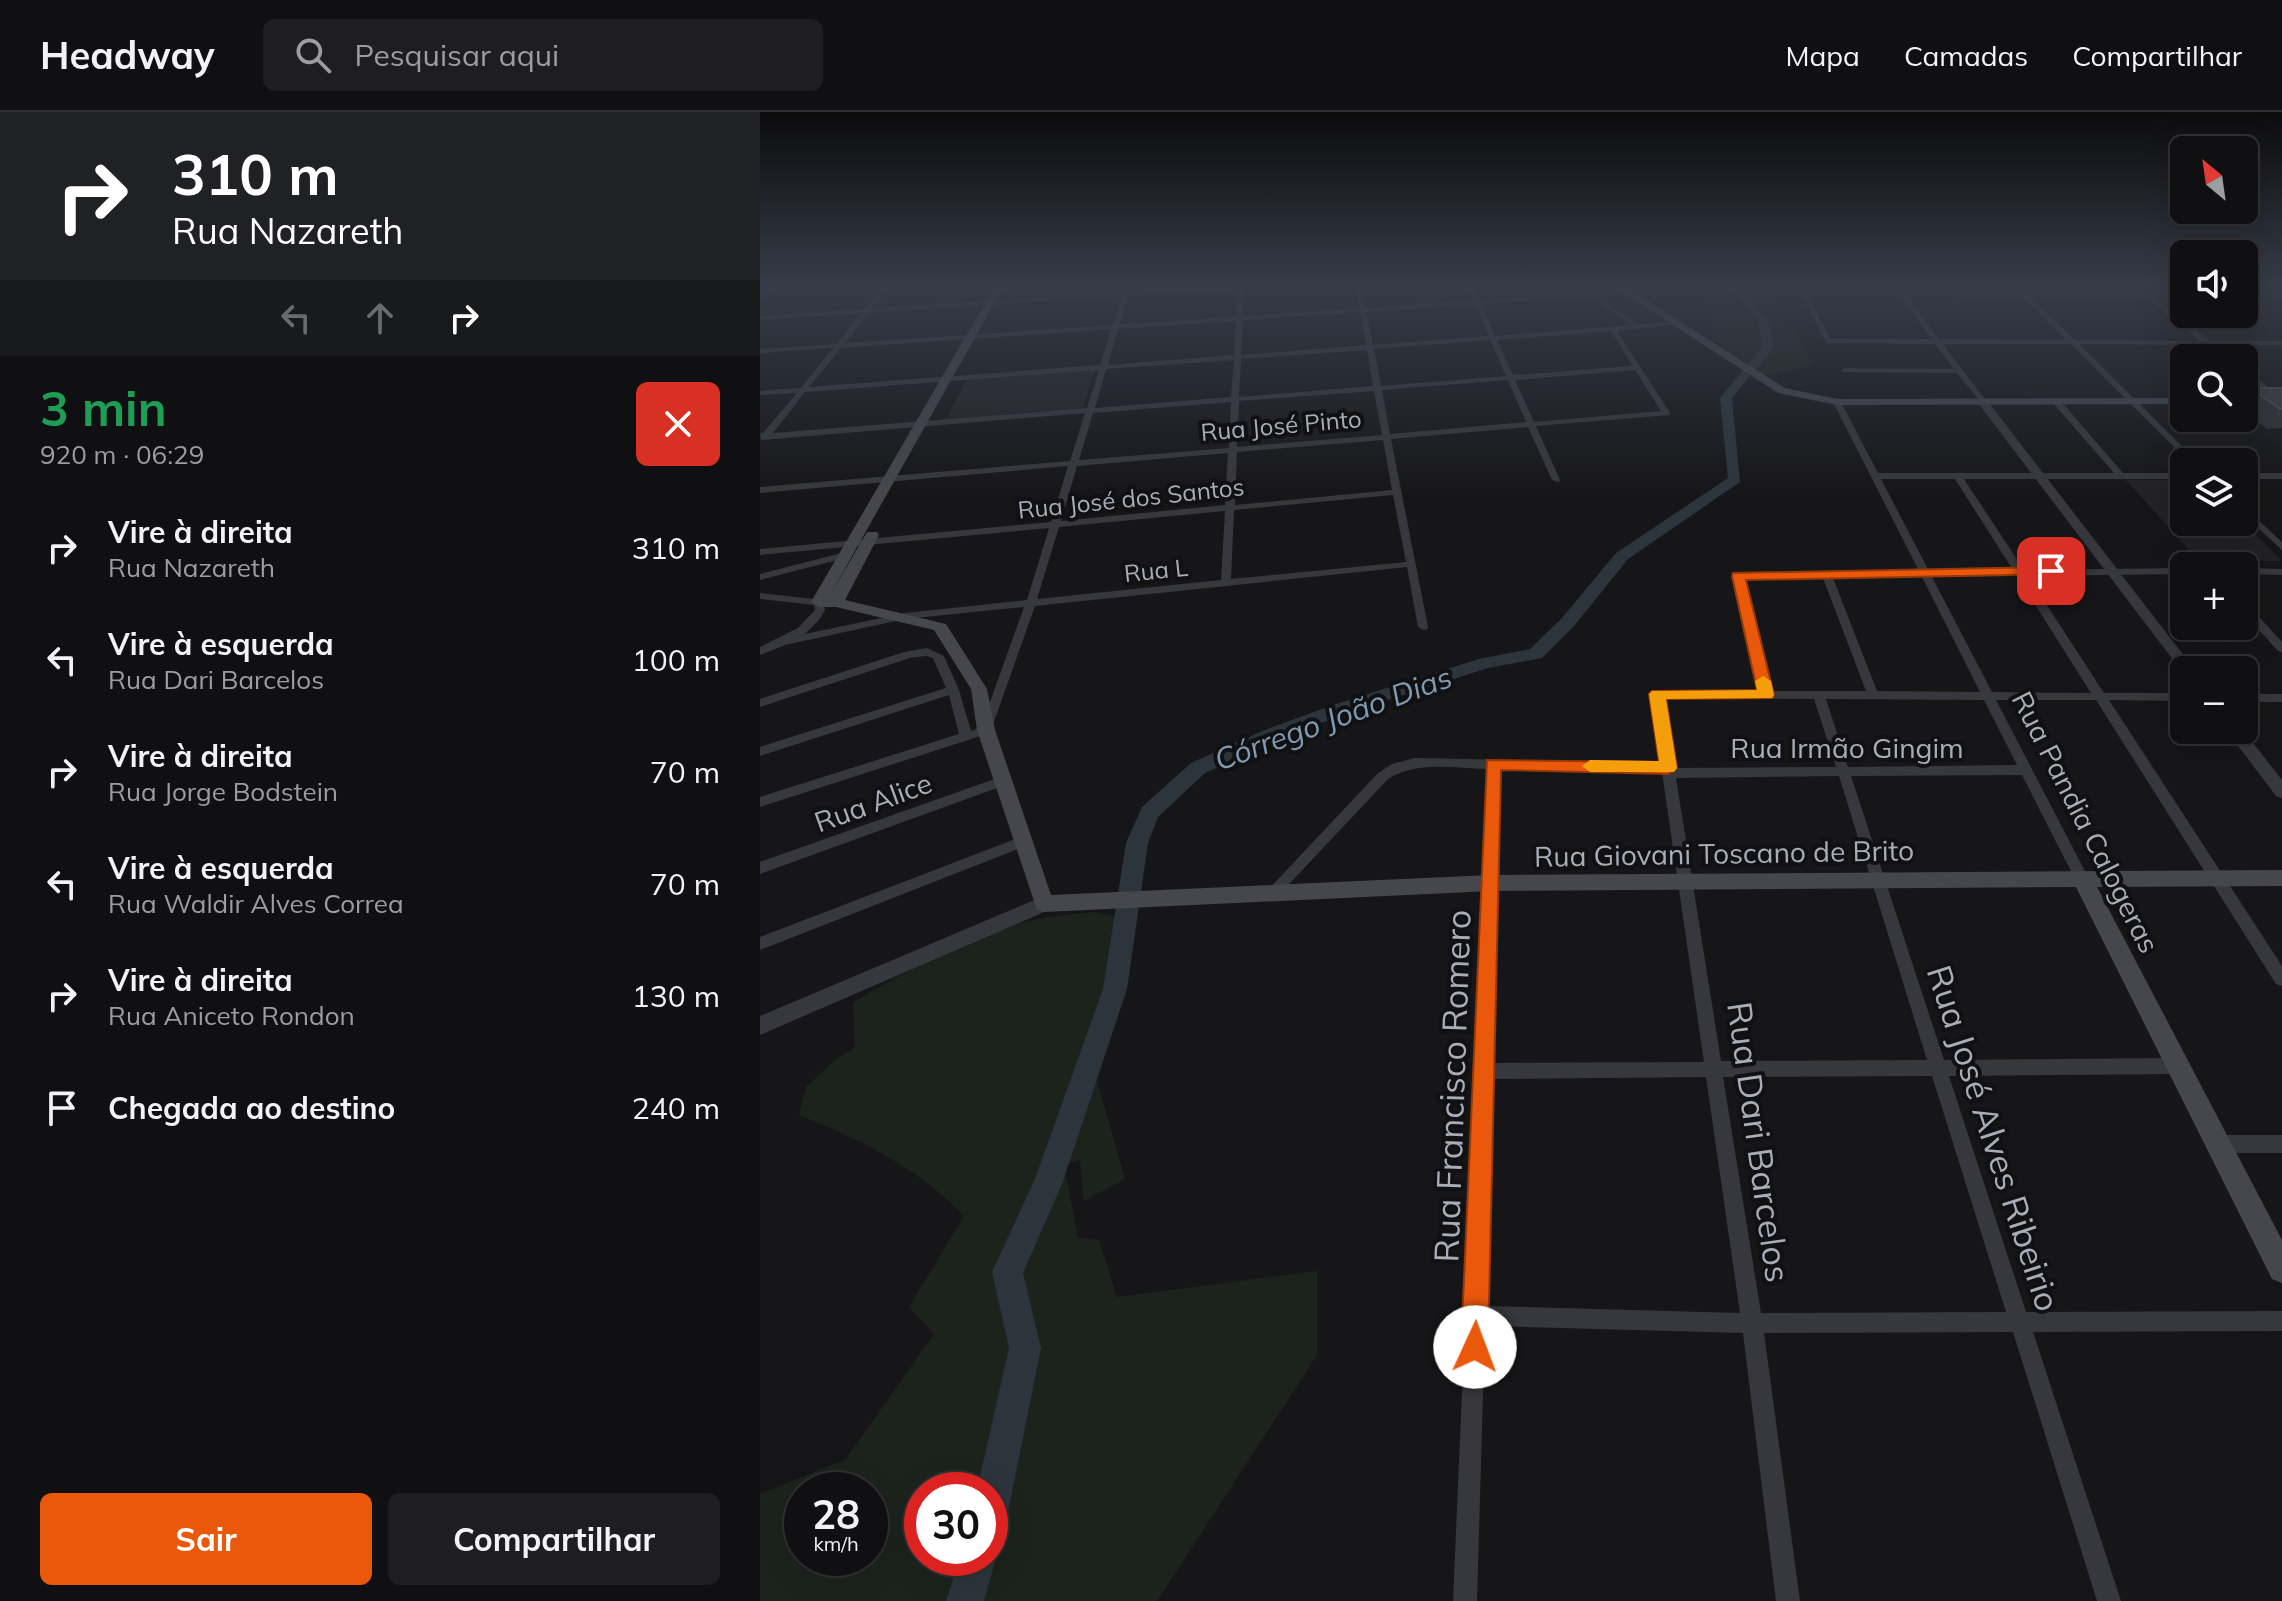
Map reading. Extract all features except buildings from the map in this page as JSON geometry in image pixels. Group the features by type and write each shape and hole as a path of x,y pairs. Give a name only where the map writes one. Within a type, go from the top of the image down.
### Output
{"main road":[{"path":"825,604 848,550 894,478 964,355"},
{"path":"1726,355 1782,391 1837,402 2170,401"},
{"path":"2258,401 2282,401"},
{"path":"825,604 868,543 894,478"},
{"path":"825,604 905,616 940,627 979,689 986,730 1044,904"},
{"name":"Rua Giovani Toscano de Brito","path":"1044,904 1491,883 2282,878"},
{"name":"Rua Pandia Calogeras","path":"2082,879 2282,1269"}],"street":[{"path":"762,438 830,355"},
{"path":"760,802 986,730 1031,603 1106,355"},
{"path":"760,393 1258,355"},
{"path":"1371,355 1423,627"},
{"path":"1501,355 1556,480"},
{"path":"762,438 1638,368 1630,355"},
{"path":"1947,355 2177,656"},
{"path":"2087,355 2180,448"},
{"path":"1226,583 1238,357"},
{"name":"Rua José Pinto","path":"760,490 1666,413 1638,368"},
{"path":"1845,370 1959,371"},
{"path":"2258,382 2282,401"},
{"path":"2056,401 2121,476"},
{"name":"Rua Pandia Calogeras","path":"1837,402 2082,879"},
{"path":"1875,476 2170,476"},
{"path":"1958,476 2282,979"},
{"path":"2258,476 2282,476"},
{"name":"Rua José dos Santos","path":"848,550 868,543 1397,492"},
{"path":"2258,524 2282,547"},
{"path":"760,552 848,550"},
{"path":"760,577 848,550"},
{"name":"Rua L","path":"782,642 905,616 1411,564"},
{"path":"2170,571 1738,576 1766,695 2170,697"},
{"path":"2258,571 2282,572"},
{"path":"1827,575 1873,695"},
{"path":"760,596 825,604 816,618 782,642 760,651"},
{"path":"2258,622 2282,649"},
{"path":"760,703 927,652 938,656 953,690 966,736"},
{"path":"760,752 953,690"},
{"name":"Rua Dari Barcelos","path":"1766,695 1657,694 1752,1323 1788,1601"},
{"name":"Rua José Alves Ribeirio","path":"1819,695 2109,1601"},
{"path":"2258,698 2282,698"},
{"path":"2245,744 2282,792"},
{"name":"Rua Irmão Gingim","path":"1271,894 1383,776 1397,767 1415,763 1669,770 2026,770"},
{"name":"Rua Francisco Romero","path":"1465,1601 1493,764"},
{"name":"Rua Alice","path":"760,868 1003,781"},
{"path":"760,944 1023,841"},
{"name":"Rua Giovani Toscano de Brito","path":"760,1026 1044,904"},
{"path":"1485,1071 1937,1065 2178,1066"},
{"path":"2218,1144 2282,1144"},
{"path":"1476,1316 1752,1323 2282,1321"}],"shaded area":[{"path":"1736,355 1809,355 1813,365 1766,376"},
{"path":"1095,369 1083,408 946,419 968,378"},
{"path":"2126,480 2170,480 2170,529"},
{"path":"2176,536 2257,536 2282,561 2258,561 2258,552 2191,552"},
{"path":"1095,912 1126,919 1126,970 1105,1035 1097,1081 1125,1179 1084,1201 1080,1160 1064,1165 1078,1238 1099,1240 1117,1297 1317,1271 1317,1355 1157,1601 760,1601 760,1494 784,1484 784,1576 888,1576 888,1472 814,1472 846,1459 934,1334 909,1307 964,1216 928,1183 887,1156 799,1115 806,1087 855,1047 853,1002 974,934 1047,917"}],"waterway":[{"name":"Córrego João Dias","path":"999,1472 1025,1348 1007,1272 1048,1184 1115,989 1137,843 1149,813 1198,768 1274,734 1340,709 1485,663 1536,654 1568,622 1622,556 1735,479 1726,398 1761,355"},
{"name":"Córrego João Dias","path":"965,1601 973,1576"}],"slow traffic":[{"path":"1590,766 1668,768 1657,694 1766,695 1763,681"}],"route":[{"path":"1475,1347 1493,764 1668,768 1657,694 1766,695 1738,576 2051,571"}]}
